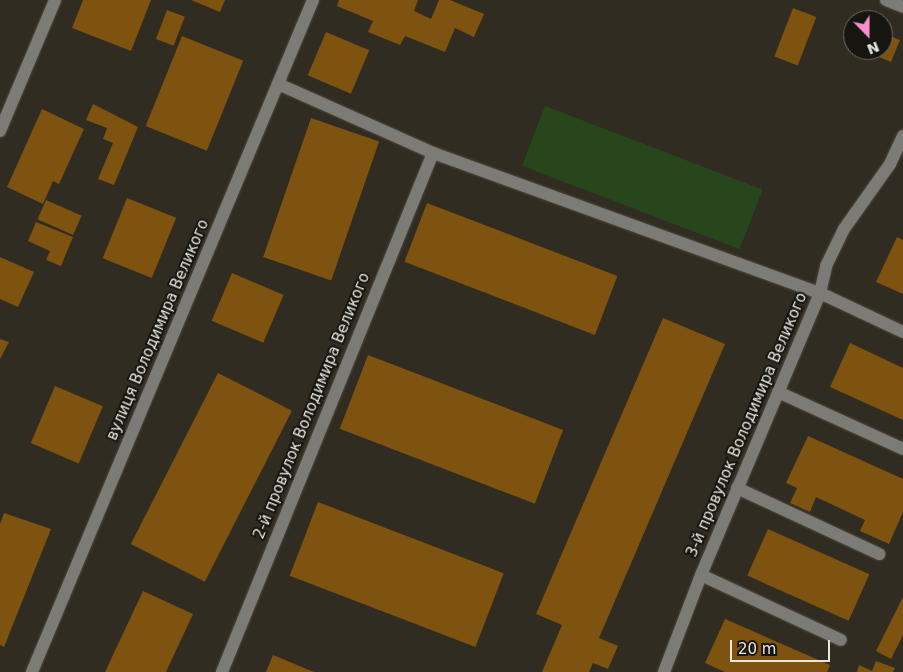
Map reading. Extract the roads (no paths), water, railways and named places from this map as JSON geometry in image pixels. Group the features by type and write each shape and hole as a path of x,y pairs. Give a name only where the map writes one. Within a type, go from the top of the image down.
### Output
{"street":[{"path":"0,131 55,0"},
{"name":"вулиця Володимира Великого","path":"32,672 313,0"},
{"path":"886,0 903,6"},
{"path":"278,84 433,152 820,293 903,332"},
{"name":"3-й провулок Володимира Великого","path":"664,672 701,575 820,293 826,266 844,229 869,196 903,136"},
{"name":"2-й провулок Володимира Великого","path":"222,672 433,152"},
{"path":"778,392 903,449"},
{"path":"737,488 879,554"},
{"path":"701,575 841,640"}]}
